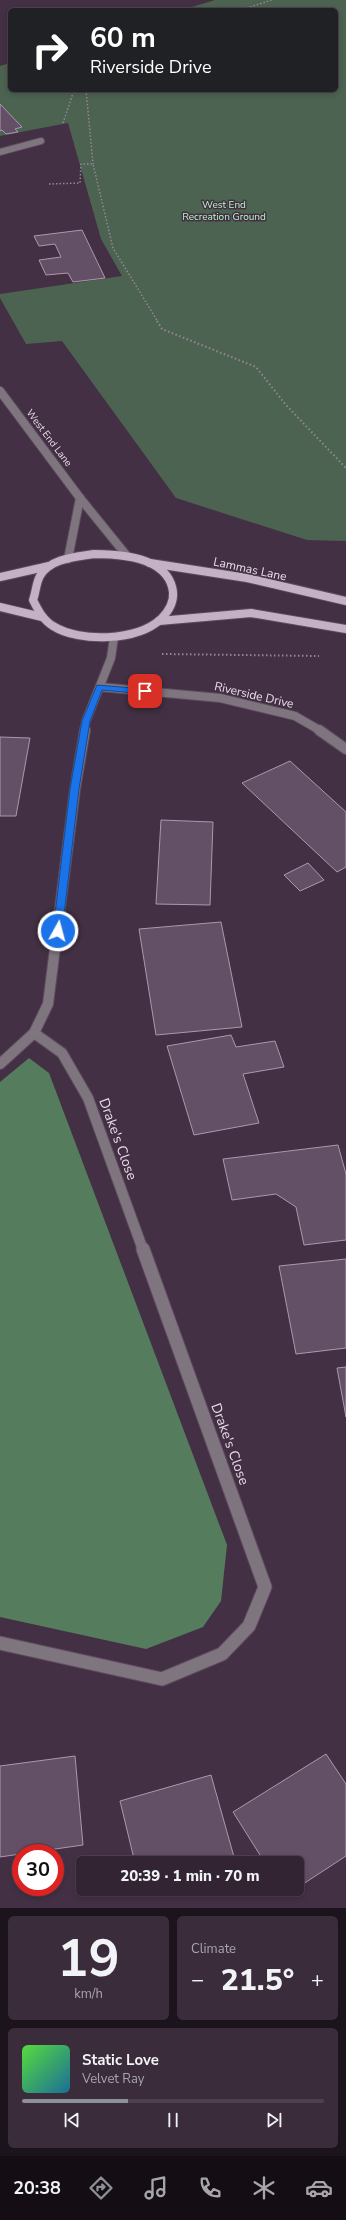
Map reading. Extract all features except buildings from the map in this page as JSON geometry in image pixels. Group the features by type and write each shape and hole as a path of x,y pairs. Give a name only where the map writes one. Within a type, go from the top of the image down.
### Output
{"main road":[{"path":"42,617 33,600 41,573 68,559 94,554 127,556 148,562 166,576 173,590 172,603 159,621"},
{"name":"Lammas Lane","path":"148,562 247,578 346,601"},
{"path":"0,577 54,565"},
{"path":"0,607 42,617 55,627 76,635 114,637 140,631 159,621 250,613 346,629"}],"street":[{"path":"0,152 41,141"},
{"name":"West End Lane","path":"0,391 80,498 127,556"},
{"path":"68,559 80,498"},
{"path":"0,1064 34,1033 48,1004 75,789 86,721 111,658 114,637"},
{"name":"Riverside Drive","path":"100,687 220,698 287,714 294,716 318,730 346,749"},
{"name":"Drake's Close","path":"0,1643 162,1679 222,1654 249,1626 265,1587 88,1098 62,1053 34,1033"}],"path":[{"path":"246,8 272,0"},
{"path":"41,141 63,124 73,92"},
{"path":"86,92 93,164 113,248 162,329 256,367 286,405 346,468"},
{"path":"49,184 80,183 81,164 93,164"},
{"path":"160,654 323,656"}],"green space":[{"name":"West End Recreation Ground","path":"215,0 346,0 346,541 307,540 176,498 62,341 26,344 0,298 0,294 122,276 101,239 68,123 0,136 0,66 8,64 8,92 338,92 338,8 189,8"},
{"path":"29,1058 49,1073 227,1545 221,1601 203,1627 146,1649 0,1617 0,1082"}],"route":[{"path":"58,931 75,789 86,721 100,687 145,691"}]}
